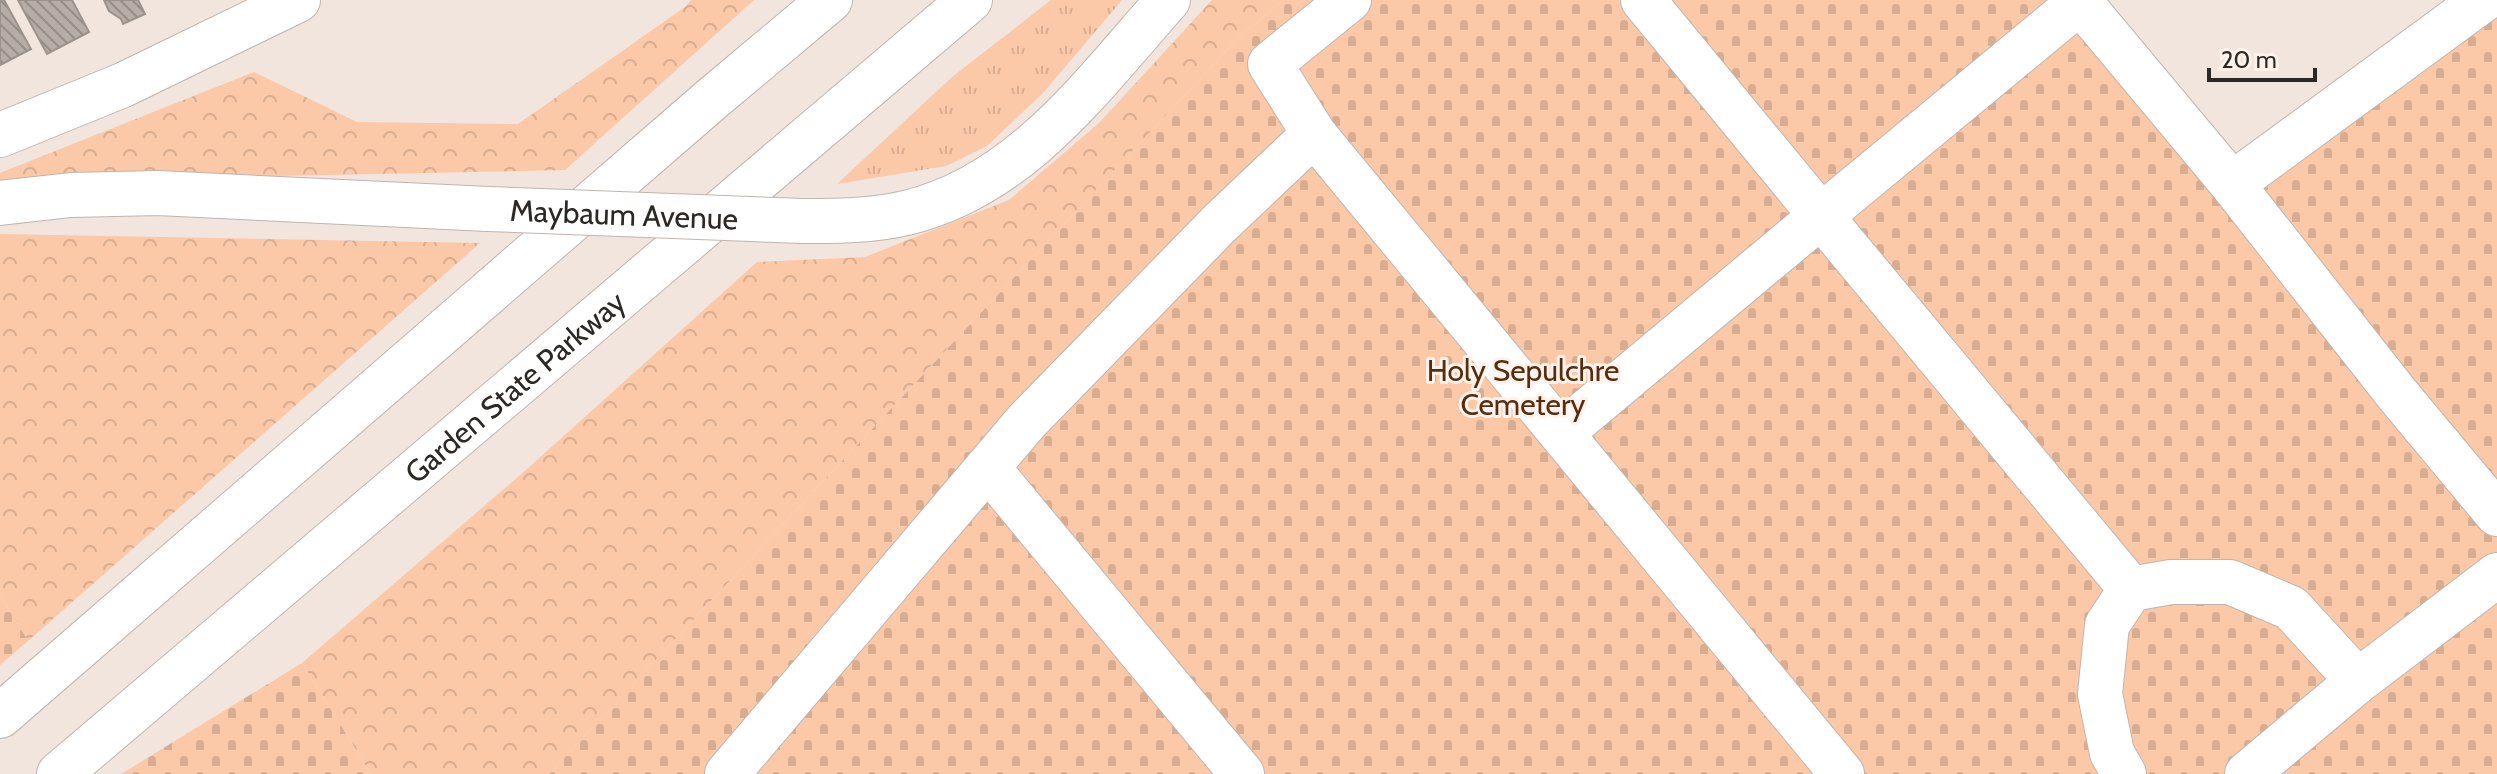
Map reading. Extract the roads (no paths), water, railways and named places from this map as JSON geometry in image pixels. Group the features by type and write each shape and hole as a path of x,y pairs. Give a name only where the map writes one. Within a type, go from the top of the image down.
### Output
{"main road":[{"path":"0,135 123,85 298,0"},
{"path":"0,716 689,118 830,0"},
{"name":"Garden State Parkway","path":"59,774 970,0"},
{"name":"Maybaum Avenue","path":"0,203 71,195 158,193 802,221 872,218 904,213 932,205 980,183 1028,148 1075,106 1168,0"},
{"path":"1349,0 1270,64 1314,134 1842,774"},
{"path":"1643,0 2131,589"},
{"path":"2232,184 2483,0"},
{"path":"1561,433 2080,1 2232,184 2397,394 2497,514"},
{"path":"727,774 1026,422 1218,225 1314,134"},
{"path":"988,468 1242,774"},
{"path":"2264,769 2358,681 2497,575"},
{"path":"2124,774 2112,753 2100,694 2107,625 2131,589 2171,582 2230,582 2291,608 2358,681"}],"park label":[{"name":"Holy Sepulchre Cemetery","path":"1523,387"}]}
